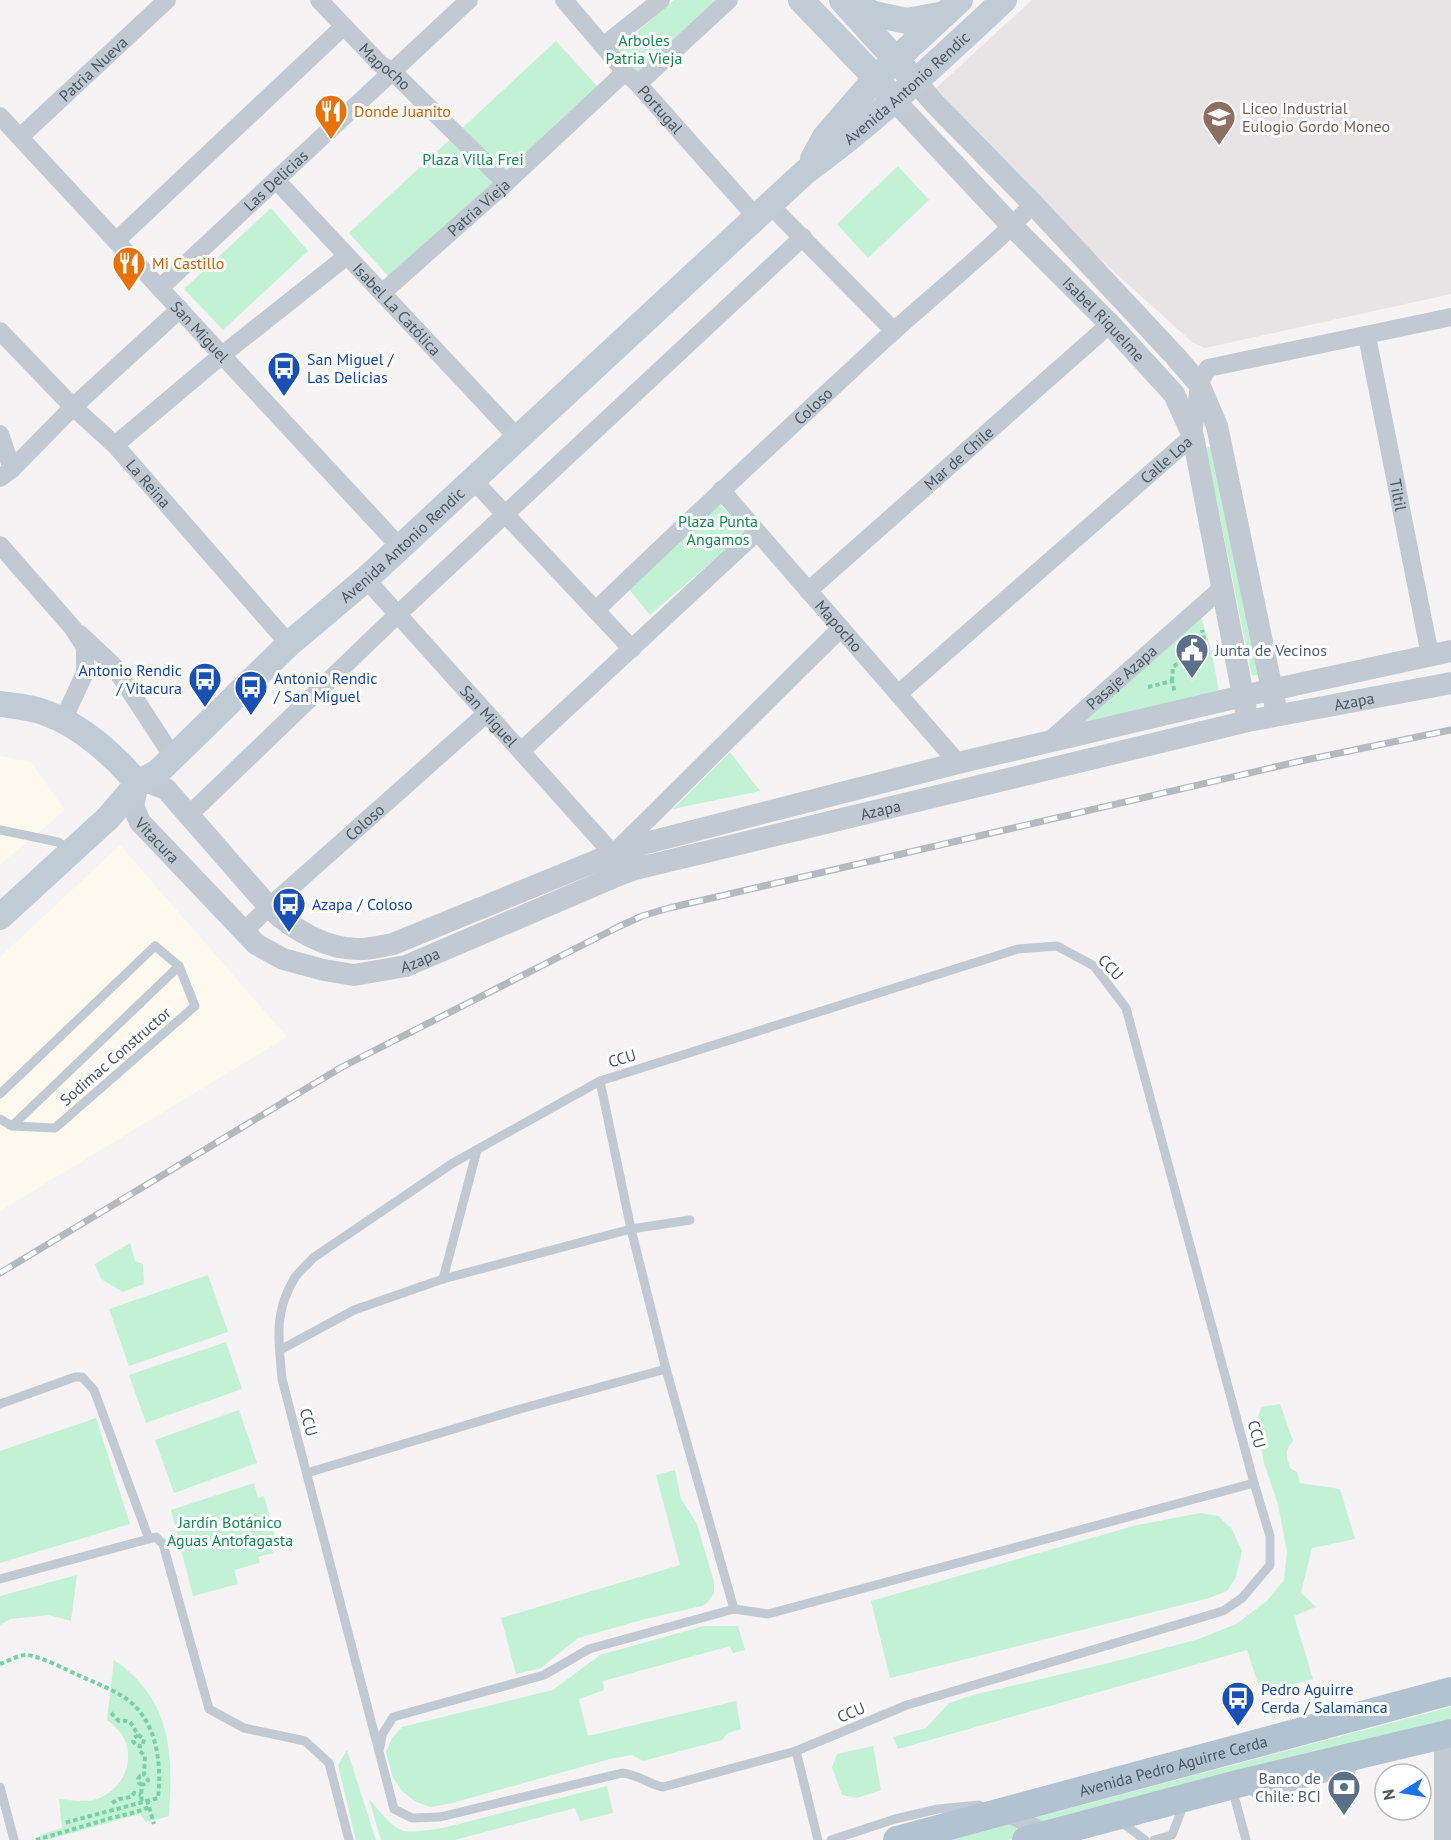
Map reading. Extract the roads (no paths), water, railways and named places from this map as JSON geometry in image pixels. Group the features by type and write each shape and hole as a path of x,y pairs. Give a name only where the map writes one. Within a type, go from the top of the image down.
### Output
{"main road":[{"name":"Isabel Riquelme","path":"801,0 895,101"},
{"name":"Isabel Riquelme","path":"842,0 916,81"},
{"path":"842,0 874,14 907,21 953,7"},
{"name":"Avenida Antonio Rendic","path":"0,917 108,818 138,783 158,772 289,644 366,579 805,172 895,101 1004,0"},
{"name":"Avenida Antonio Rendic","path":"805,172 825,137 876,78 953,7"},
{"path":"0,704 38,710 63,720 95,741 138,783"},
{"name":"Avenida Pedro Aguirre Cerda","path":"897,1840 1451,1691"},
{"path":"1040,1838 1236,1784 1368,1760 1448,1734"}],"street":[{"name":"Patria Nueva","path":"20,137 167,0"},
{"name":"Mapocho","path":"318,0 380,64 392,71 506,183"},
{"name":"Las Delicias","path":"160,288 469,0"},
{"name":"Portugal","path":"564,0 632,78 764,211 803,237 894,331"},
{"path":"603,46 661,0"},
{"name":"Patria Vieja","path":"382,293 506,183 729,0"},
{"path":"116,240 344,26"},
{"name":"Isabel Riquelme","path":"916,81 1199,384 1216,426 1277,714"},
{"name":"Isabel Riquelme","path":"895,101 1012,226 1110,324 1174,394 1192,436 1248,721"},
{"name":"San Miguel","path":"0,116 400,547"},
{"name":"Isabel La Católica","path":"276,180 518,438"},
{"name":"Coloso","path":"596,610 721,490 1012,226 1033,204"},
{"path":"191,816 193,811 398,614 803,237"},
{"path":"115,445 222,355 347,256"},
{"path":"6,473 73,407 180,309"},
{"path":"1199,384 1208,368 1451,317"},
{"name":"Mar de Chile","path":"808,591 1110,324"},
{"name":"La Reina","path":"0,331 73,407 115,445 289,644"},
{"name":"Tiltil","path":"1367,336 1441,653"},
{"name":"Calle Loa","path":"898,694 1192,436 1199,384"},
{"path":"0,434 6,473"},
{"path":"473,480 632,649"},
{"name":"Mapocho","path":"721,490 958,763"},
{"path":"521,752 757,532"},
{"path":"0,545 72,627 113,665 173,757"},
{"name":"San Miguel","path":"366,579 613,854"},
{"name":"Pasaje Azapa","path":"1047,743 1222,588"},
{"path":"63,720 85,673 85,647 72,627"},
{"path":"613,854 841,628"},
{"name":"Azapa","path":"269,907 299,932 330,945 359,950 393,944 613,854 669,837 958,763 1243,696 1441,653"},
{"path":"85,673 113,665"},
{"name":"Azapa","path":"324,970 354,975 406,966 635,869 1277,714 1451,683"},
{"name":"Coloso","path":"243,932 487,713"},
{"path":"138,783 150,783 166,789 269,907"},
{"name":"Vitacura","path":"138,783 133,806 140,822 243,932 256,944 283,959 324,970"},
{"path":"1443,1840 1443,1752 1448,1734"},
{"path":"1004,1811 1040,1838"}],"lane":[{"path":"0,830 58,842 72,851"},
{"name":"Sodimac Constructor","path":"0,1094 155,946 179,966 195,1006 55,1128 12,1126 0,1119"},
{"name":"CCU","path":"1057,946 1094,966 1126,1008 1270,1536 1269,1565 1242,1598 1223,1611 907,1705 796,1751 663,1787 631,1774 622,1773 440,1817 412,1818 394,1809 282,1379 278,1329 282,1306 294,1278 313,1258 453,1163 600,1081 1018,949 1057,946"},
{"name":"Sodimac Constructor","path":"12,1126 179,966"},
{"name":"CCU","path":"600,1081 631,1229 666,1369 734,1609"},
{"path":"443,1279 477,1150"},
{"path":"280,1350 354,1310 443,1279 631,1229 690,1220"},
{"path":"307,1473 520,1409 666,1369"},
{"path":"0,1404 75,1377 82,1377 94,1390 149,1539"},
{"path":"379,1753 382,1735 393,1717 544,1675 589,1649 734,1609 768,1614 1254,1482"},
{"path":"0,1579 156,1537 163,1544 208,1709 244,1728 305,1742 329,1763 349,1840"},
{"path":"796,1751 818,1840"},
{"path":"1236,1784 1246,1840"},
{"path":"0,1787 14,1840"},
{"path":"1154,1840 1172,1835 1186,1798"},
{"path":"831,1840 895,1819 938,1809 981,1805 1004,1811"},
{"path":"1116,1817 1145,1840"}],"railway":[{"path":"0,1273 342,1067 642,916 1301,761 1451,730"}],"place":[{"name":"Donde Juanito","path":"331,140"},
{"name":"Liceo Industrial Eulogio Gordo Moneo","path":"1219,146"},
{"name":"Mi Castillo","path":"129,292"},
{"name":"San Miguel / Las Delicias","path":"284,397"},
{"name":"Junta de Vecinos","path":"1192,679"},
{"name":"Antonio Rendic / Vitacura","path":"205,708"},
{"name":"Antonio Rendic / San Miguel","path":"251,716"},
{"name":"Azapa / Coloso","path":"289,933"},
{"name":"Pedro Aguirre Cerda / Salamanca","path":"1238,1727"},
{"name":"Banco de Chile: BCI","path":"1344,1816"}],"park label":[{"name":"Arboles Patria Vieja","path":"644,49"},
{"name":"Plaza Villa Frei","path":"473,159"},
{"name":"Plaza Punta Angamos","path":"718,530"},
{"name":"Jardín Botánico Aguas Antofagasta","path":"230,1531"}]}
